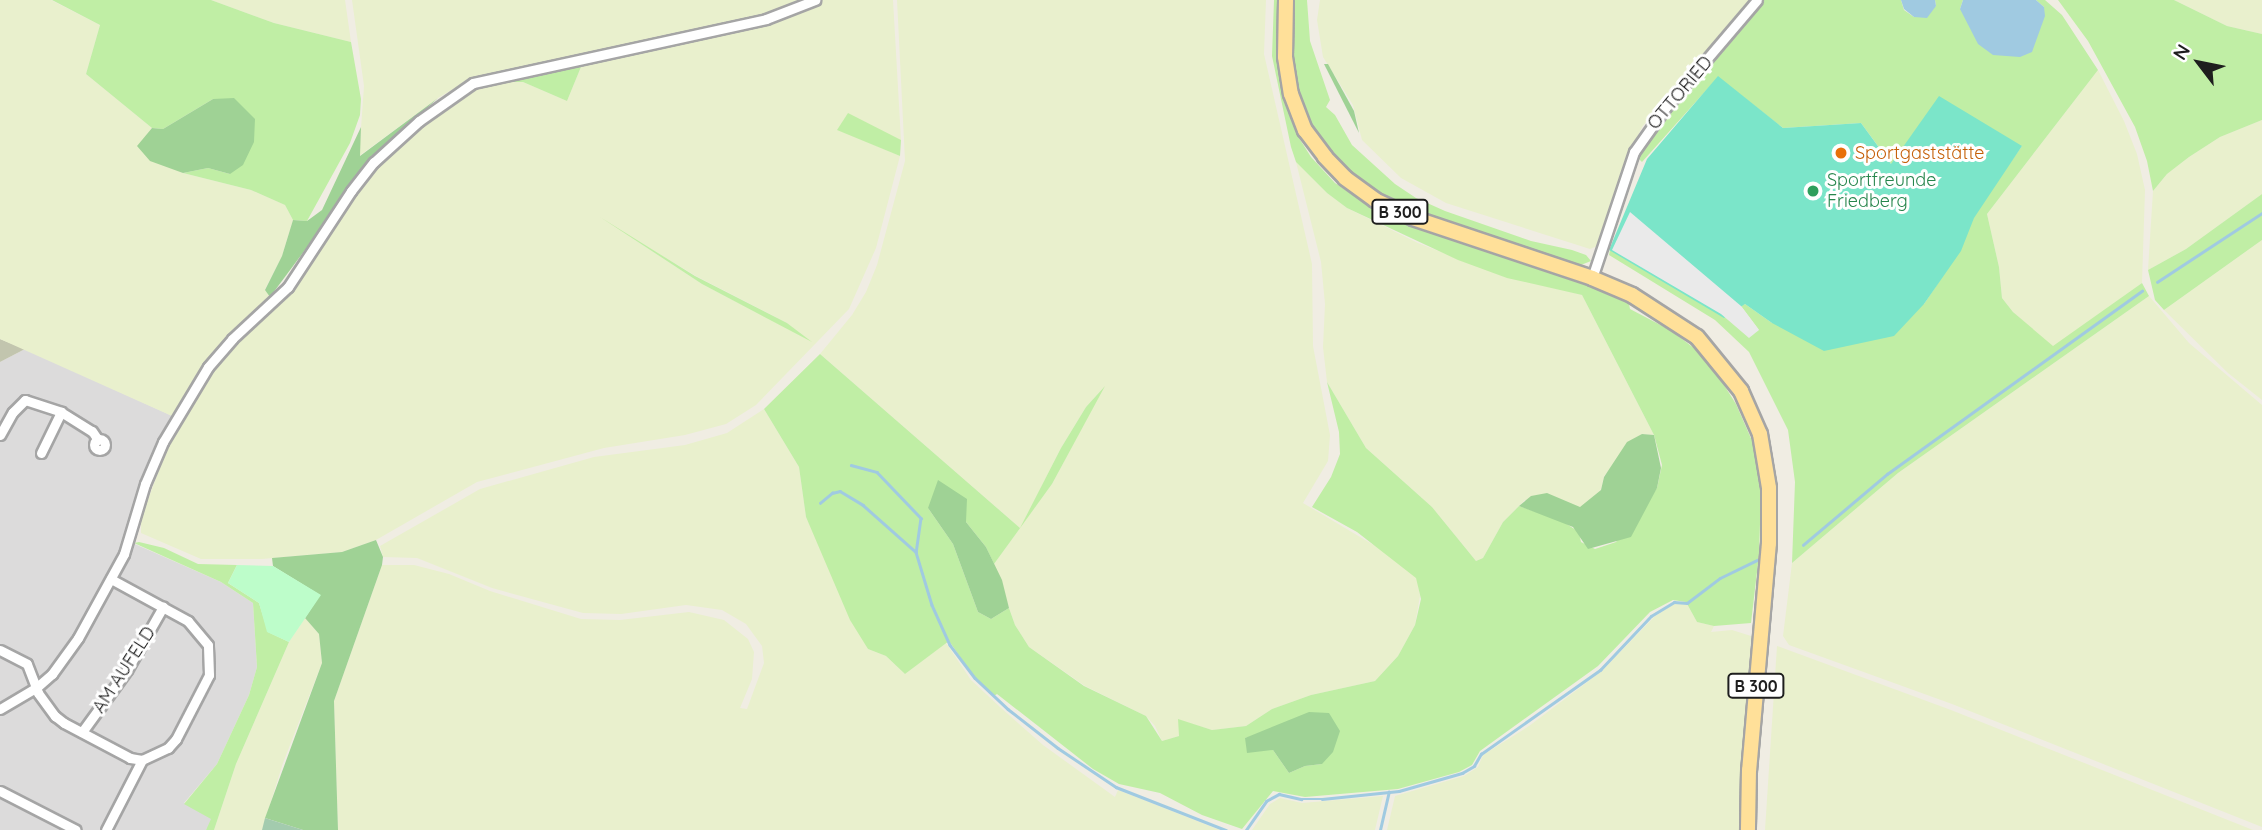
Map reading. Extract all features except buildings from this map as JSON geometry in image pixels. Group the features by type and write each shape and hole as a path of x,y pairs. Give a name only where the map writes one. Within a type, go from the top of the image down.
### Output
{"main road":[{"name":"B 300","path":"1286,0 1284,57 1291,94 1305,130 1325,158 1345,178 1375,200 1413,218 1592,278 1656,308 1698,337 1741,391 1760,434 1769,488 1769,543 1749,770 1748,830"}],"street":[{"path":"0,709 37,688 63,661 124,554 145,484 163,442 208,367 288,287 351,191 374,162 428,113 473,83 766,19 814,0"},
{"name":"OTTORIED","path":"1592,278 1634,152 1757,0"},
{"path":"0,435 13,412 24,400 61,412 92,431 98,440"},
{"path":"41,453 61,412"},
{"path":"0,650 27,664 37,688 55,716 82,732 130,758 142,760 168,748 176,739 209,675 211,664 208,645 188,621 111,579"},
{"name":"AM AUFELD","path":"82,732 127,670 163,607"},
{"path":"106,830 142,760"},
{"path":"0,791 76,830"}],"shaded area":[{"path":"0,0 51,0 100,25 86,74 152,128 138,146 183,173 251,190 285,205 293,220 282,256 265,289 270,297 224,340 172,416 0,339"},
{"path":"211,0 345,0 351,42 274,23"},
{"path":"352,0 804,0 760,17 470,79 438,98 359,156 364,86"},
{"path":"821,0 893,0 901,140 837,129 900,156 876,248 849,309 756,405 726,424 685,435 604,448 477,482 376,540 342,552 262,559 201,559 141,533 141,518 167,449 201,388 231,348 277,306 300,280 339,216 372,173 454,97 494,82 523,82 567,101 583,62 795,12","holes":["629,236 696,276 787,323 806,338 702,284"]},
{"path":"897,0 1266,0 1264,54 1312,264 1313,346 1330,435 1328,461 1303,503 1387,553 1417,578 1420,596 1415,625 1398,656 1375,681 1311,695 1272,709 1246,726 1212,730 1179,720 1179,736 1162,741 1155,726 1146,716 1085,686 1029,647 1015,625 994,564 1020,528 820,354 852,315 866,292 877,265 905,161","holes":["1103,388 1052,484 1023,523 1061,448 1086,407"]},
{"path":"1320,0 1749,0 1642,127 1621,171 1600,245 1590,249 1446,203 1401,178 1362,140 1353,105 1323,57 1317,20"},
{"path":"2174,0 2262,0 2262,34 2227,26"},
{"path":"2098,70 2124,121 2137,154 2145,190 2142,283 2053,347 2013,312 2002,298 1999,267 1987,214"},
{"path":"2262,120 2262,194 2186,249 2148,270 2153,191 2167,174 2189,157 2220,137"},
{"path":"1296,162 1327,193 1347,208 1418,243 1482,268 1582,295 1654,435 1642,434 1604,476 1601,490 1580,508 1525,500 1503,522 1483,558 1476,561 1432,507 1366,448 1327,382 1323,347 1325,304 1321,262"},
{"path":"1630,212 1741,306 1759,330 1749,338 1721,314 1612,250"},
{"path":"2262,240 2262,400 2228,373 2164,310"},
{"path":"2149,296 2189,343 2262,405 2262,827 1952,704 1789,645 1783,636 1792,563 1898,473"},
{"path":"0,339 25,349 0,362"},
{"path":"25,349 177,418 163,442 128,541 221,582 253,603 257,667 249,695 217,764 184,803 212,819 206,830 0,830 0,362"},
{"path":"764,409 799,467 806,517 868,649 886,656 905,674 946,643 971,680 1000,707 1043,745 1115,797 1118,790 1220,830 338,830 334,701 382,565 414,565 449,574 490,591 581,619 620,620 689,612 724,620 748,639 754,652 752,679 740,708 747,709 764,663 762,646 746,624 722,610 686,605 621,614 583,613 492,588 417,558 383,557 380,546 480,489 594,457 685,445 727,433"},
{"path":"1675,603 1687,604 1697,622 1714,626 1711,632 1732,630 1751,636 1740,830 1387,830 1395,796 1464,776 1478,767 1483,755 1529,726 1602,671 1654,617"},
{"path":"305,618 319,634 322,663 283,763 262,830 214,830 236,764 289,642"},
{"path":"1777,646 1951,710 2253,830 1765,830"},
{"path":"1383,796 1375,830 1252,830 1270,804 1280,798 1302,803"}],"green space":[{"path":"52,0 211,0 274,23 351,42 361,99 360,115 350,143 307,221 293,220 285,205 251,190 183,173 208,168 230,174 213,99 163,129 152,128 86,74 100,25"},
{"path":"1274,0 1280,0 1277,55 1299,138 1311,157 1335,183 1366,204 1406,224 1628,299 1630,309 1670,330 1694,348 1717,374 1736,404 1753,443 1761,493 1759,555 1751,623 1714,626 1697,622 1686,602 1673,600 1650,612 1598,666 1480,751 1472,765 1459,772 1398,789 1305,797 1273,791 1242,829 1202,815 1160,793 1119,784 1093,769 997,694 994,696 975,678 949,641 905,674 886,656 868,649 850,620 806,517 799,467 764,409 820,354 1020,528 1061,448 1086,407 1105,386 1052,484 994,564 986,547 966,522 928,508 953,544 978,612 991,619 1009,608 1015,625 1029,647 1084,686 1146,716 1162,741 1179,736 1178,719 1212,730 1246,726 1272,709 1311,695 1375,681 1398,656 1415,625 1421,599 1416,578 1357,532 1312,507 1331,477 1340,454 1339,432 1327,382 1366,448 1432,507 1476,561 1483,558 1503,522 1519,506 1562,521 1579,532 1581,542 1595,549 1616,542 1657,488 1662,465 1654,435 1582,295 1507,278 1458,260 1347,208 1327,193 1296,162 1272,56","holes":["1264,733 1322,764 1305,766 1289,773 1273,750 1245,738"]},
{"path":"1293,0 1307,0 1310,41 1330,100 1326,107 1335,115 1352,145 1395,184 1416,198 1445,211 1531,241 1572,250 1586,255 1591,261 1581,265 1412,211 1372,191 1349,173 1329,152 1311,124 1298,93 1293,56"},
{"path":"1760,0 1901,0 1904,10 1914,17 1936,6 1935,0 1963,0 1960,9 2044,7 2036,0 2045,0 2062,15 2098,70 1987,214 1999,267 2002,298 2013,312 2053,346 2142,283 2149,296 1898,473 1792,563 1795,482 1788,430 1749,352 1715,320 1609,255 1610,250 1759,330 1741,306 1745,304 1772,323 1924,304 1961,249 1926,222 1967,224 2022,146 1892,165 1861,123 1783,128 1718,77 1642,162 1636,156 1654,127"},
{"path":"2058,0 2174,0 2227,26 2262,34 2262,120 2220,137 2189,157 2167,174 2153,191 2147,161 2135,127 2088,41"},
{"path":"583,62 567,101 523,82 495,82"},
{"path":"1324,64 1328,64 1354,111 1359,133"},
{"name":"Sportfreunde Friedberg","path":"1718,76 1783,128 1861,123 1891,164 1939,96 2022,146 1974,218 1961,251 1924,304 1894,336 1824,351 1772,323 1745,304 1724,318 1609,250 1647,159"},
{"path":"234,98 255,119 254,142 243,165 230,174 208,168 183,173 150,161 137,146 152,128 163,129 213,99"},
{"path":"438,98 380,149 270,297 265,290 282,256 293,220 307,221 322,210 361,127 360,156"},
{"path":"848,113 901,140 900,156 837,130"},
{"path":"2262,194 2262,240 2164,310 2155,300 2148,270 2186,249"},
{"path":"600,217 695,276 787,323 812,342 702,284"},
{"path":"1642,434 1654,435 1661,468 1657,488 1631,537 1588,549 1573,527 1519,506 1531,496 1547,493 1580,507 1601,490 1604,477 1627,442"},
{"path":"938,480 967,499 966,522 986,547 1002,580 1009,608 991,619 978,612 953,544 928,508"},
{"path":"376,540 383,557 382,565 334,701 338,830 303,830 265,818 322,663 319,634 305,618 320,595 273,566 272,558 342,552"},
{"path":"134,543 164,548 198,564 237,565 228,583 259,603 268,632 289,642 236,764 214,830 206,830 211,819 184,804 217,764 249,695 257,667 253,603 221,582"},
{"path":"237,565 273,566 321,595 289,642 267,632 259,603 228,583"},
{"path":"1309,712 1329,713 1340,731 1333,752 1322,764 1305,766 1289,773 1273,750 1247,753 1245,738"},
{"path":"265,818 303,830 262,830"}],"water":[{"path":"1901,0 1935,0 1936,6 1927,18 1914,17 1904,9"},
{"path":"1963,0 2036,0 2044,7 2045,16 2032,52 2020,57 1993,55 1978,44 1960,9"}],"waterway":[{"path":"2157,282 2262,213"},
{"path":"1803,545 1887,474 2142,291"},
{"path":"851,465 877,472 921,518 916,552"},
{"path":"820,503 832,493 840,491 863,505 916,552 932,605 950,645 975,678 1008,709 1058,748 1116,787 1226,830"},
{"path":"1246,830 1266,801 1279,794 1301,799 1322,799 1399,791 1462,773 1474,766 1481,754 1600,670 1651,616 1674,602 1687,603 1720,578 1757,560"},
{"path":"1380,830 1389,792"}],"place":[{"name":"Sportgaststätte","path":"1841,153"},
{"name":"Sportfreunde Friedberg","path":"1813,191"}]}
